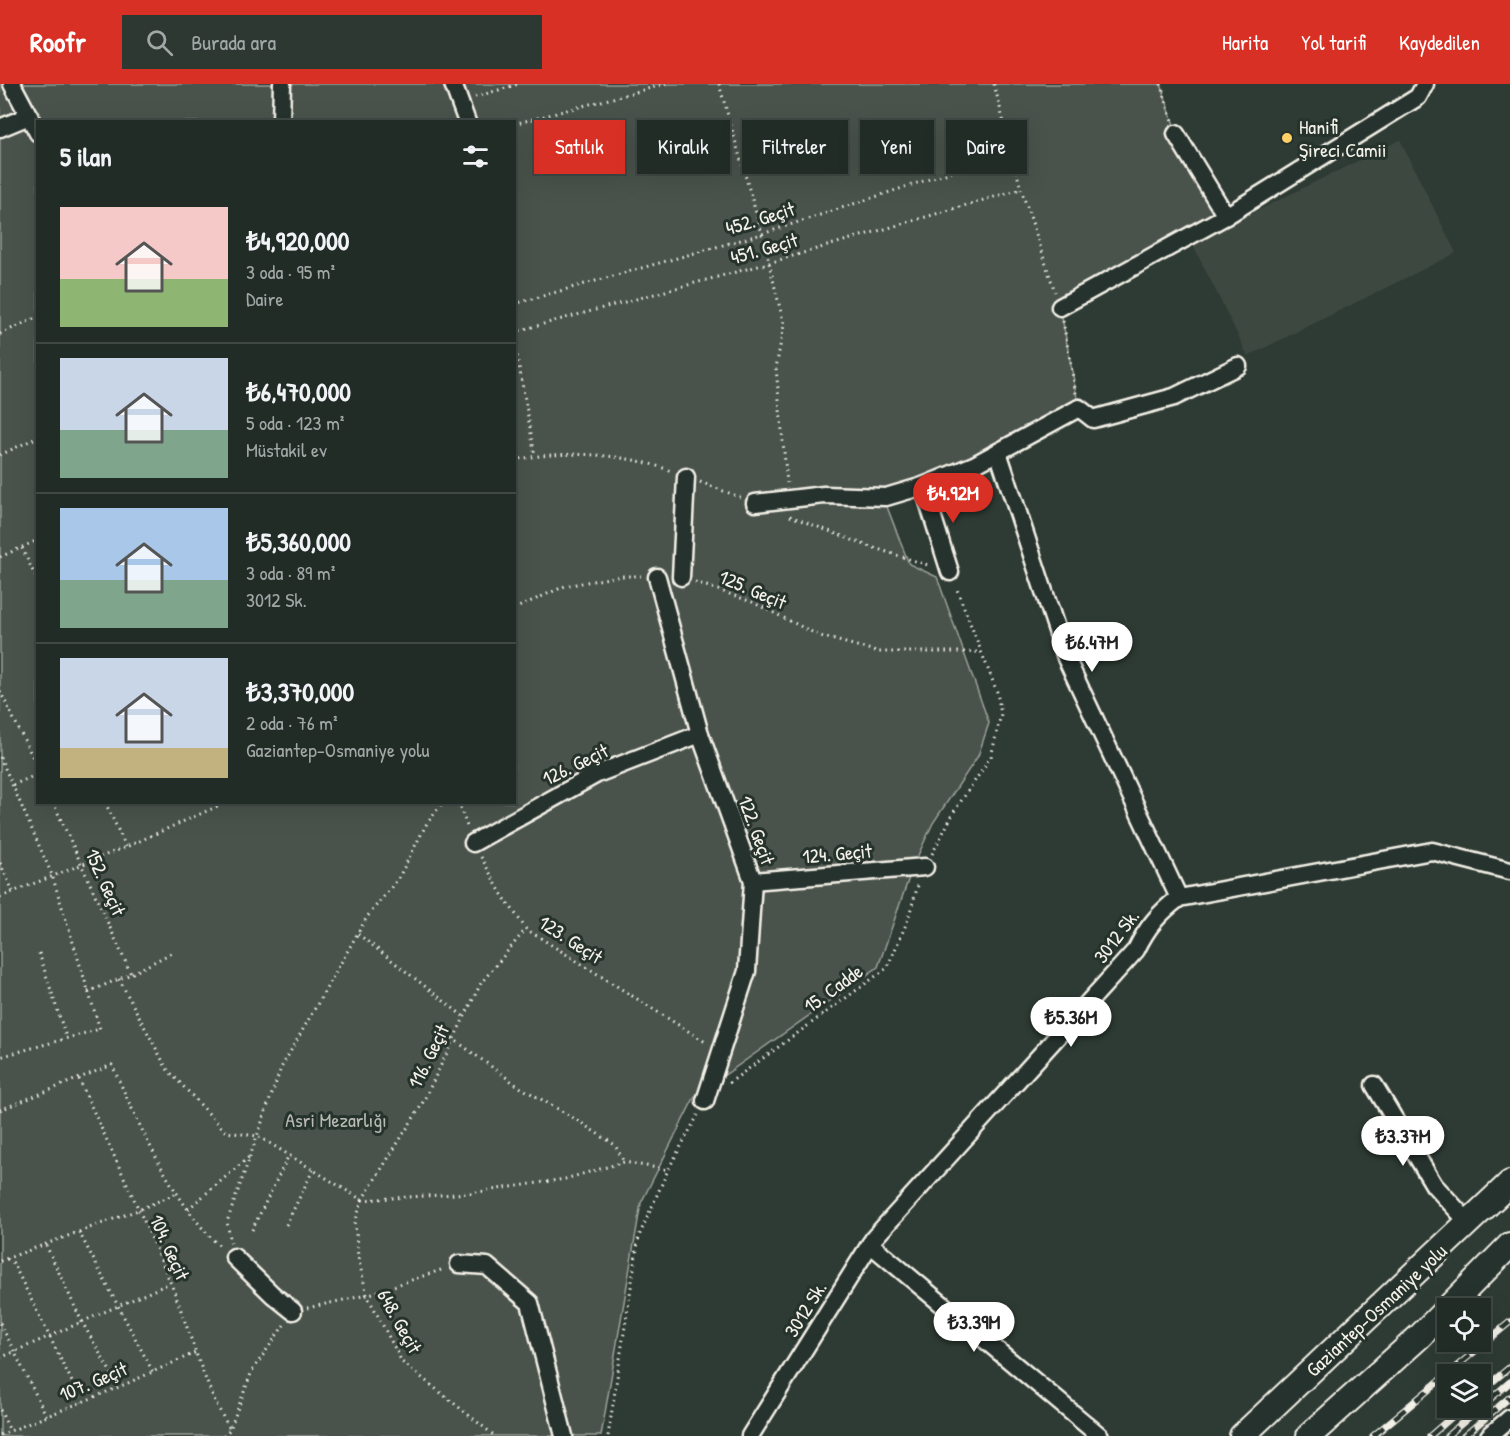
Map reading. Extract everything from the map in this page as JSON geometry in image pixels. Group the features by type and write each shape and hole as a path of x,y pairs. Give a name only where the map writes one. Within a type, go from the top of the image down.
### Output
{"highway":[{"name":"Gaziantep-Osmaniye yolu","path":"1242,1436 1510,1183"},
{"path":"1310,1436 1420,1336 1510,1245"}],"street":[{"path":"12,84 36,129"},
{"path":"281,120 282,84"},
{"path":"453,84 466,120"},
{"path":"1060,307 1226,216 1418,97 1425,84"},
{"path":"0,128 29,116"},
{"path":"1176,134 1226,216"},
{"path":"755,503 789,507 824,495 886,497 923,486 974,465 1079,408 1093,419 1174,397 1238,366"},
{"path":"998,452 1066,658 1179,898"},
{"path":"681,578 686,477"},
{"path":"923,486 950,572"},
{"name":"122. Geçit","path":"657,577 700,734 753,881 747,971 705,1101"},
{"name":"126. Geçit","path":"473,843 597,774 700,734"},
{"name":"3012 Sk.","path":"750,1436 870,1244 1136,950 1160,912 1179,898 1432,851 1510,871"},
{"name":"124. Geçit","path":"753,881 925,867"},
{"path":"1374,1085 1434,1185 1469,1223"},
{"path":"870,1244 1100,1436"},
{"path":"234,1257 293,1311"},
{"path":"459,1264 487,1266 530,1303 564,1436"},
{"path":"1490,1436 1510,1418"}],"path":[{"path":"459,101 519,84"},
{"path":"516,123 666,84"},
{"path":"719,84 762,234 784,325 776,368 789,507 865,545 950,572"},
{"path":"994,84 1004,120"},
{"path":"1161,84 1176,134"},
{"name":"452. Geçit","path":"516,303 762,234 946,174"},
{"path":"1017,174 1060,307 1079,408"},
{"name":"451. Geçit","path":"516,331 769,263 1021,189"},
{"path":"0,334 36,318"},
{"path":"516,349 535,456"},
{"path":"0,454 36,438"},
{"path":"516,459 579,454 655,465 755,503"},
{"path":"0,557 36,541"},
{"path":"22,548 36,578"},
{"name":"15. Cadde","path":"608,1436 639,1236 668,1170 705,1101 887,968 907,922 925,867 955,810 992,757 1001,714 997,692 950,572"},
{"path":"516,608 566,585 620,576 657,577"},
{"name":"125. Geçit","path":"681,578 752,602 820,636 879,651 982,652"},
{"path":"0,691 36,764"},
{"path":"0,757 52,875 100,1029 0,1057"},
{"path":"13,785 36,775"},
{"name":"152. Geçit","path":"54,804 130,974"},
{"path":"106,804 126,847"},
{"path":"0,897 126,847 222,804"},
{"path":"234,1257 227,1222 281,1068 368,917 398,879 426,825 442,804"},
{"name":"123. Geçit","path":"460,804 473,843 501,893 526,930 722,1052"},
{"path":"0,863 13,891"},
{"name":"116. Geçit","path":"362,1200 421,1106 452,1038 481,983 526,930"},
{"path":"358,934 464,1016"},
{"path":"88,992 173,952"},
{"path":"39,953 66,1038"},
{"path":"119,979 167,1069 226,1132 258,1136 362,1200 471,1192 565,1179 624,1162 668,1170"},
{"path":"452,1038 518,1086 615,1145 624,1162"},
{"path":"0,1110 112,1065 177,1193 211,1237 234,1257"},
{"name":"104. Geçit","path":"79,1078 170,1283 218,1409 230,1429"},
{"path":"252,1230 289,1155"},
{"path":"188,1209 251,1156"},
{"path":"286,1224 313,1170"},
{"path":"0,1261 138,1210 177,1193"},
{"name":"648. Geçit","path":"362,1200 355,1223 358,1257 367,1295 402,1362 495,1436"},
{"path":"79,1232 153,1372"},
{"path":"46,1245 82,1322 119,1387"},
{"path":"7,1259 13,1263 82,1402"},
{"path":"224,1436 230,1429 252,1371 293,1311 367,1295 459,1264"},
{"path":"0,1358 170,1283"},
{"path":"0,1323 47,1417"},
{"name":"107. Geçit","path":"0,1435 119,1387 197,1352"},
{"path":"0,1410 10,1431"}],"shaded area":[{"path":"1400,140 1456,253 1248,356 1192,243"}],"green space":[{"name":"Asri Mezarlığı","path":"0,84 1161,84 1179,141 1222,217 1060,307 1079,408 884,499 909,564 937,577 989,723 978,756 933,823 913,866 878,967 695,1096 641,1203 601,1436 0,1436"}],"railway":[{"path":"1373,1436 1510,1322"},
{"path":"1491,1383 1510,1367"},
{"path":"1447,1436 1510,1382"},
{"path":"1464,1436 1510,1397"},
{"path":"1430,1436 1450,1418"}],"place":[{"name":"Hanifi Şireci Camii","path":"1287,138"}]}
